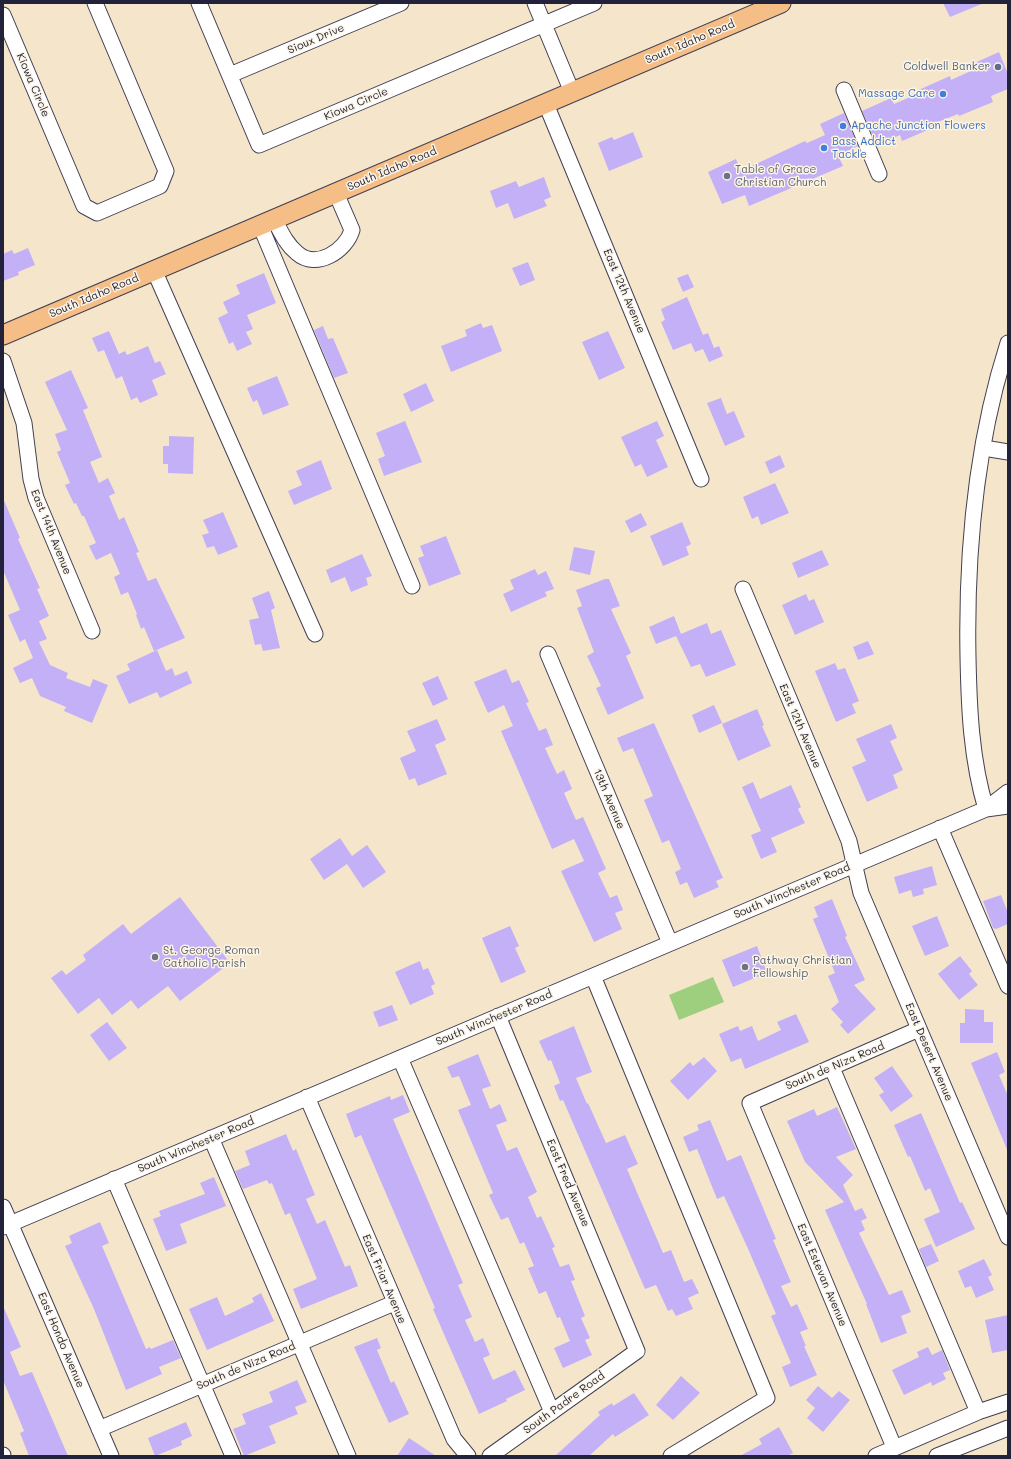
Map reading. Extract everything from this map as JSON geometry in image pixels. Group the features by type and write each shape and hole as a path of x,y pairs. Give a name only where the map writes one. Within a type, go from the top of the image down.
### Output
{"main road":[{"name":"South Idaho Road","path":"3,335 781,3"}],"street":[{"name":"Kiowa Circle","path":"3,15 84,206 97,213 160,186 166,171 95,3"},
{"name":"Kiowa Circle","path":"200,3 259,144 594,3"},
{"name":"Sioux Drive","path":"230,75 401,3"},
{"path":"535,3 572,92"},
{"path":"844,90 879,174"},
{"name":"East 12th Avenue","path":"546,104 702,479"},
{"path":"267,222 298,255 307,259 317,259 334,253 345,246 352,230 336,193"},
{"path":"267,222 412,586"},
{"path":"154,270 315,634"},
{"path":"986,809 977,781 969,698 967,618 968,576 974,506 995,387 1008,343"},
{"name":"East 14th Avenue","path":"3,361 22,418 31,479 36,498 92,631"},
{"path":"984,448 1008,452"},
{"name":"East 12th Avenue","path":"743,589 849,841 853,865"},
{"name":"13th Avenue","path":"548,654 670,943"},
{"name":"South Winchester Road","path":"986,809 1008,792"},
{"name":"South Winchester Road","path":"7,1225 940,828 986,809 1008,806"},
{"path":"940,828 1008,986"},
{"name":"East Desert Avenue","path":"853,865 861,893 1008,1237"},
{"path":"593,976 767,1398 671,1456"},
{"name":"East Fred Avenue","path":"498,1016 637,1351"},
{"name":"South de Niza Road","path":"750,1102 832,1068 919,1029"},
{"path":"400,1058 552,1412"},
{"path":"832,1068 978,1412"},
{"name":"East Friar Avenue","path":"306,1098 454,1438 468,1456"},
{"name":"East Estevan Avenue","path":"750,1102 894,1447"},
{"path":"211,1138 348,1456"},
{"path":"114,1179 233,1456"},
{"name":"East Hondo Avenue","path":"3,1207 7,1225 110,1456"},
{"name":"South de Niza Road","path":"99,1429 394,1303"},
{"name":"South Padre Road","path":"490,1456 637,1351"},
{"path":"876,1456 978,1412 1008,1402"},
{"path":"937,1456 1008,1428"}],"green space":[{"path":"713,977 724,1002 679,1020 669,995"}],"building":[{"path":"943,3 984,3 950,17"},
{"path":"999,52 1008,74 1008,89 991,96 993,102 959,116 958,114 935,123 937,126 902,141 900,135 877,145 862,111 891,98 894,104 915,95 914,92 950,76 951,80 973,70 970,65"},
{"path":"844,113 858,146 838,155 843,166 749,206 745,195 722,204 708,172 736,159 741,171 805,141 807,143 825,135 820,124"},
{"path":"633,132 643,157 609,171 598,143 612,137 614,140"},
{"path":"544,177 551,197 544,200 547,206 514,219 508,203 496,208 490,191 516,181 519,187"},
{"path":"28,248 35,265 18,272 19,275 3,281 3,254 12,250 14,254"},
{"path":"528,262 535,280 520,286 512,268"},
{"path":"264,273 276,303 247,315 253,329 246,332 252,344 237,351 233,342 229,344 218,318 228,313 223,302 240,294 236,285"},
{"path":"688,274 694,287 683,292 677,278"},
{"path":"687,297 703,335 708,333 714,348 719,346 723,356 709,362 703,349 695,352 691,343 673,350 661,322 665,320 661,309"},
{"path":"481,323 483,328 492,325 502,351 451,372 441,346 467,336 465,330"},
{"path":"323,326 328,339 333,338 348,373 334,378 314,330"},
{"path":"109,331 119,354 125,351 127,355 148,346 155,363 160,361 166,374 152,380 158,395 140,403 137,397 131,400 122,376 116,379 104,350 98,352 92,338"},
{"path":"608,331 625,368 599,380 582,342"},
{"path":"71,370 88,408 83,410 102,457 90,462 99,483 108,478 115,493 109,496 119,520 124,517 139,552 136,553 148,581 156,578 185,638 154,651 144,627 141,629 128,592 121,595 114,577 120,574 111,553 96,560 89,546 96,543 84,516 82,516 76,503 74,504 65,485 70,483 57,452 61,450 55,434 67,430 45,382"},
{"path":"277,376 289,405 263,415 257,400 253,402 247,388"},
{"path":"426,383 434,401 411,412 403,394"},
{"path":"721,398 727,414 734,411 745,437 725,446 707,403"},
{"path":"405,421 422,462 384,476 378,459 385,456 376,433"},
{"path":"657,421 664,436 656,440 668,467 647,477 641,464 635,467 621,437"},
{"path":"169,436 194,437 193,474 168,473 168,464 163,464 163,446 169,446"},
{"path":"780,455 785,467 770,474 765,462"},
{"path":"321,460 332,489 294,505 288,491 302,485 296,471"},
{"path":"775,483 789,513 761,525 758,516 752,519 743,497"},
{"path":"3,498 20,538 18,539 40,588 37,589 49,616 39,621 47,639 39,642 50,665 68,673 66,678 90,687 93,679 108,685 92,723 64,711 66,707 40,696 32,678 20,683 13,668 33,658 25,639 20,642 8,615 20,610 3,570"},
{"path":"223,512 238,547 218,555 214,546 207,548 202,535 209,533 203,520"},
{"path":"641,513 647,525 631,533 625,521"},
{"path":"682,522 691,544 686,547 689,555 663,566 650,536"},
{"path":"446,536 461,574 429,586 418,558 424,556 420,546"},
{"path":"574,547 595,551 590,575 569,570"},
{"path":"822,550 829,565 798,578 792,563"},
{"path":"362,554 372,576 366,578 368,585 351,592 345,577 331,583 326,570"},
{"path":"535,569 538,575 546,571 554,589 545,592 547,596 511,612 503,594 514,589 510,580"},
{"path":"605,579 609,579 620,606 611,609 631,653 626,656 644,698 608,715 596,688 601,686 587,656 594,652 577,608 582,606 576,590"},
{"path":"269,591 275,608 271,610 280,648 263,651 261,644 255,645 249,620 259,618 252,598"},
{"path":"806,594 809,601 814,599 824,622 795,635 782,605"},
{"path":"674,616 681,634 656,644 649,627"},
{"path":"707,623 711,634 721,630 736,665 706,677 700,664 691,667 676,636"},
{"path":"868,641 874,654 858,660 853,647"},
{"path":"157,650 166,671 172,668 175,676 187,671 192,683 160,698 157,692 129,704 116,676 130,670 127,664"},
{"path":"835,663 838,670 845,668 859,701 852,704 856,713 836,722 815,671"},
{"path":"506,669 512,683 519,680 529,702 526,703 539,731 546,728 553,745 545,748 557,774 564,770 572,789 564,793 576,820 583,817 606,869 598,873 610,898 617,895 623,910 615,913 622,929 594,942 561,871 584,861 574,839 552,849 501,731 513,726 504,705 488,713 474,682"},
{"path":"438,676 448,699 433,706 422,683"},
{"path":"714,705 722,723 699,733 692,715"},
{"path":"757,709 764,725 762,726 771,746 738,761 722,724"},
{"path":"437,719 446,740 435,745 447,774 418,786 415,778 409,780 400,758 416,751 407,731"},
{"path":"654,723 723,878 716,881 719,887 694,898 687,882 680,885 675,872 681,869 669,840 662,843 644,800 653,796 633,748 623,752 617,738"},
{"path":"891,724 897,738 890,741 903,770 893,775 898,788 867,802 852,767 866,761 856,739"},
{"path":"753,782 760,799 791,785 801,807 798,809 805,823 771,838 777,852 761,859 751,835 761,831 742,787"},
{"path":"340,838 352,856 367,845 386,872 363,888 347,864 324,880 310,859"},
{"path":"932,866 937,885 923,889 924,894 913,897 911,890 899,894 894,877"},
{"path":"1001,895 1008,913 1008,924 996,929 993,928 983,901"},
{"name":"St. George Roman Catholic Parish","path":"180,897 230,963 180,1001 168,986 138,1009 131,1000 112,1015 99,998 78,1014 51,978 62,970 66,975 86,960 83,955 123,924 131,934"},
{"path":"832,899 847,936 845,937 865,980 854,985 876,1009 848,1034 840,1025 843,1022 831,1009 839,1002 828,976 835,973 813,919 818,917 814,907"},
{"path":"937,916 949,946 925,956 912,926"},
{"path":"510,926 519,946 515,948 526,972 501,983 482,938"},
{"name":"Pathway Christian Fellowship","path":"757,946 767,973 733,987 722,960"},
{"path":"960,956 972,971 969,974 978,985 959,1000 938,974"},
{"path":"420,961 423,970 428,968 435,984 431,986 434,994 410,1005 395,972"},
{"path":"392,1005 398,1020 379,1027 373,1012"},
{"path":"965,1009 984,1010 984,1022 993,1022 993,1043 960,1043 960,1023 965,1023"},
{"path":"796,1014 809,1042 745,1069 741,1058 731,1062 719,1034 738,1026 740,1031 752,1026 758,1041 781,1030 777,1022"},
{"path":"107,1022 127,1048 109,1061 90,1035"},
{"path":"574,1026 592,1072 576,1078 587,1104 588,1103 606,1143 625,1135 638,1164 627,1169 663,1253 671,1250 684,1282 692,1279 699,1293 688,1298 693,1309 676,1316 672,1309 668,1311 656,1285 645,1289 563,1100 560,1101 554,1086 560,1083 551,1060 548,1061 539,1041"},
{"path":"997,1052 1005,1072 999,1075 1008,1096 1008,1152 971,1063"},
{"path":"478,1054 491,1086 482,1089 490,1109 500,1104 507,1121 496,1125 507,1151 517,1147 537,1192 528,1197 537,1218 541,1216 555,1247 552,1248 560,1267 569,1264 575,1280 571,1281 585,1316 581,1318 590,1338 585,1340 592,1355 563,1368 554,1348 570,1341 560,1317 557,1318 546,1291 539,1294 528,1268 534,1266 524,1242 520,1244 508,1217 501,1220 489,1195 493,1193 458,1110 471,1105 459,1076 452,1078 447,1067"},
{"path":"704,1057 717,1071 688,1100 670,1081 690,1062 693,1066"},
{"path":"892,1066 913,1096 891,1112 879,1095 884,1092 874,1078"},
{"path":"403,1095 410,1112 393,1119 463,1283 458,1285 472,1317 465,1320 475,1342 483,1338 490,1355 483,1358 493,1380 515,1370 525,1390 506,1399 507,1401 479,1414 433,1309 435,1308 361,1135 355,1138 346,1114 390,1096 391,1100"},
{"path":"837,1107 856,1149 836,1157 853,1175 843,1185 855,1211 862,1208 867,1218 861,1221 865,1230 859,1233 889,1295 902,1290 911,1312 901,1316 907,1333 881,1343 867,1304 825,1210 844,1202 805,1162 787,1121 814,1109 817,1116"},
{"path":"921,1113 960,1203 962,1202 975,1229 936,1247 924,1219 940,1212 930,1188 925,1191 910,1156 908,1157 894,1125"},
{"path":"710,1120 727,1161 741,1155 776,1239 773,1240 791,1282 781,1286 791,1307 797,1304 808,1329 800,1332 806,1346 804,1346 817,1375 790,1387 782,1367 791,1363 771,1316 776,1314 724,1196 717,1199 697,1149 689,1152 683,1137 699,1130 697,1125"},
{"path":"286,1134 293,1151 296,1149 315,1195 306,1199 317,1224 325,1220 345,1267 350,1265 358,1286 301,1309 293,1289 317,1279 290,1213 285,1215 272,1183 269,1184 267,1180 243,1189 235,1171 250,1165 245,1151"},
{"path":"214,1177 226,1206 180,1224 187,1243 166,1251 153,1219 161,1216 159,1211 205,1194 200,1183"},
{"path":"100,1222 109,1243 102,1246 146,1349 150,1347 151,1349 173,1340 181,1358 159,1367 162,1374 126,1390 94,1309 65,1246 72,1243 69,1236"},
{"path":"931,1244 939,1261 926,1267 919,1249"},
{"path":"984,1259 992,1275 988,1277 994,1290 976,1298 971,1286 965,1288 958,1271"},
{"path":"261,1293 274,1321 207,1350 189,1309 217,1297 225,1316 254,1302 252,1298"},
{"path":"3,1306 21,1347 10,1352 20,1376 32,1372 68,1456 29,1456 20,1433 24,1431 3,1380"},
{"path":"1008,1315 1008,1350 992,1353 985,1320"},
{"path":"377,1338 381,1348 377,1350 391,1383 394,1381 409,1414 389,1423 354,1347"},
{"path":"928,1347 932,1355 942,1350 950,1370 943,1373 946,1379 932,1386 931,1382 904,1395 892,1370 919,1357 917,1352"},
{"path":"681,1376 700,1393 673,1420 656,1405"},
{"path":"297,1380 307,1402 295,1407 298,1414 269,1426 276,1443 244,1456 233,1429 246,1424 242,1414 273,1402 269,1392"},
{"path":"818,1386 832,1398 839,1391 850,1400 823,1432 807,1418 815,1408 806,1400"},
{"path":"634,1393 649,1415 615,1437 613,1434 589,1456 555,1456 600,1415 598,1412 612,1403 613,1406"},
{"path":"186,1422 192,1436 181,1441 182,1445 155,1456 148,1438"},
{"path":"779,1427 793,1453 787,1456 740,1456 762,1444 759,1439"},
{"path":"409,1438 436,1456 397,1456"}],"place":[{"name":"Coldwell Banker","path":"998,67"},
{"name":"Massage Care","path":"943,94"},
{"name":"Apache Junction Flowers","path":"843,126"},
{"name":"Bass Addict Tackle","path":"824,148"},
{"name":"Table of Grace Christian Church","path":"727,176"},
{"name":"St. George Roman Catholic Parish","path":"155,957"},
{"name":"Pathway Christian Fellowship","path":"745,967"}]}
